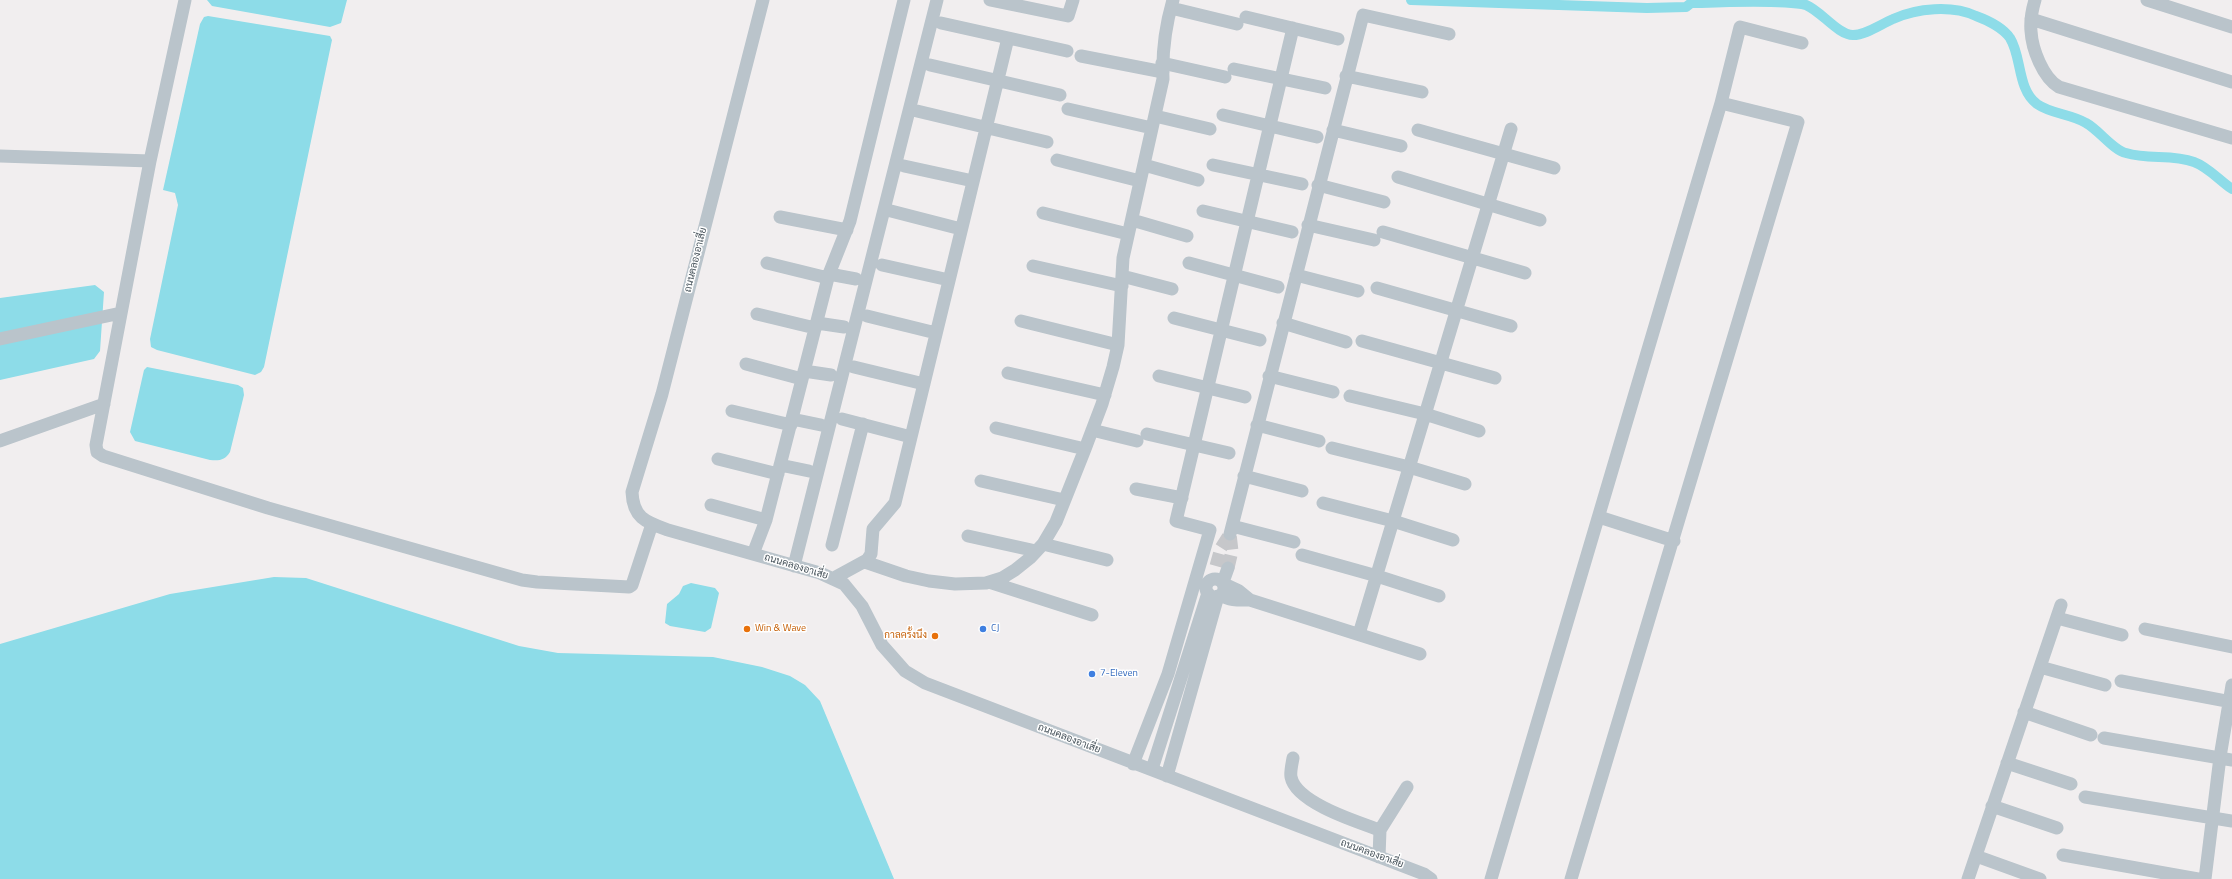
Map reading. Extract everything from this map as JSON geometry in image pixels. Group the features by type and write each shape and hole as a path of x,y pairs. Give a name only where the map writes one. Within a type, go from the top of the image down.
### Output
{"street":[{"path":"185,0 150,162 96,445 97,452 103,456 268,508 522,580 537,582 632,585 652,524"},
{"name":"ถนนคลองอาเสี่ย","path":"763,0 662,394 632,492 634,508 639,515 652,524 834,578 853,592 882,645 905,670 918,679 1133,764 1424,874 1431,879"},
{"path":"753,554 766,520 828,276 846,230 904,0"},
{"path":"794,566 937,0"},
{"path":"990,0 1068,16 1073,0"},
{"path":"2035,0 2031,19 2031,31 2037,55 2051,82 2059,87 2232,138"},
{"path":"2147,0 2232,27"},
{"path":"865,562 906,576 929,581 955,584 989,582 1002,578 1015,570 1039,548 1056,522 1105,395 1118,345 1123,258 1164,79 1163,68 1165,26 1172,4 1242,20 1293,28 1338,39"},
{"path":"1294,542 1231,530 1269,376 1363,15 1449,34"},
{"path":"2031,19 2232,82"},
{"path":"941,23 1067,51"},
{"path":"1491,879 1721,103 1740,27 1802,43"},
{"path":"1133,764 1168,674 1210,530 1176,521 1271,126 1293,28"},
{"path":"834,578 842,572 865,562 870,554 873,529 895,503 1008,38"},
{"path":"1081,56 1163,68 1282,79 1325,88"},
{"path":"930,65 1060,95"},
{"path":"1346,76 1422,92"},
{"path":"1571,879 1674,541 1798,122 1721,103"},
{"path":"1068,109 1210,129"},
{"path":"917,111 1047,142"},
{"path":"1223,116 1317,137"},
{"path":"1359,634 1511,129"},
{"path":"1333,130 1401,146"},
{"path":"1418,130 1554,168"},
{"path":"0,156 150,162"},
{"path":"1057,160 1140,181"},
{"path":"1144,165 1198,180"},
{"path":"1213,165 1302,184"},
{"path":"904,166 973,181"},
{"path":"1398,177 1540,220"},
{"path":"1318,185 1384,202"},
{"path":"891,211 961,229"},
{"path":"1203,211 1292,232"},
{"path":"1044,213 1128,234"},
{"path":"780,217 846,230"},
{"path":"1132,220 1187,236"},
{"path":"1308,225 1378,236 1472,257 1525,273"},
{"path":"767,263 828,276 856,279"},
{"path":"1189,263 1278,287"},
{"path":"882,265 949,280"},
{"path":"1033,266 1172,289"},
{"path":"1296,275 1358,291"},
{"path":"1377,288 1511,326"},
{"path":"0,340 121,313"},
{"path":"757,314 816,325 844,328"},
{"path":"867,316 936,333"},
{"path":"1174,318 1260,340"},
{"path":"1021,321 1118,345"},
{"path":"1283,323 1346,342"},
{"path":"1362,341 1495,378"},
{"path":"746,364 803,375 832,375"},
{"path":"854,367 924,384"},
{"path":"1008,373 1105,395"},
{"path":"1159,376 1245,397"},
{"path":"1269,376 1333,392"},
{"path":"1350,396 1425,414 1479,431"},
{"path":"0,441 104,404"},
{"path":"732,411 791,422 821,425"},
{"path":"842,419 911,436"},
{"path":"832,544 863,424"},
{"path":"1258,425 1319,441"},
{"path":"996,428 1085,449"},
{"path":"1092,430 1194,445 1229,453"},
{"path":"1332,448 1409,467 1465,484"},
{"path":"718,459 779,470 809,471"},
{"path":"1244,476 1302,491"},
{"path":"981,481 1064,500"},
{"path":"1136,489 1182,498"},
{"path":"1323,503 1393,521 1453,540"},
{"path":"710,505 766,520"},
{"path":"1598,517 1674,541"},
{"path":"968,536 1107,560"},
{"path":"1302,555 1377,576 1439,596"},
{"path":"1167,776 1222,567"},
{"path":"989,582 1092,615"},
{"path":"1217,588 1239,591 1250,600 1420,654"},
{"path":"1152,770 1217,588"},
{"path":"1968,879 2061,605"},
{"path":"2057,618 2122,635"},
{"path":"2145,629 2232,647"},
{"path":"2040,667 2105,685"},
{"path":"2120,681 2230,702"},
{"path":"2205,879 2211,818 2226,758 2232,685"},
{"path":"2024,712 2097,737 2226,758"},
{"path":"1293,758 1291,777 1300,791 1322,806 1380,830"},
{"path":"2007,763 2071,784"},
{"path":"1379,857 1380,830 1407,787"},
{"path":"2085,797 2232,821"},
{"path":"1992,806 2057,828"},
{"path":"2063,855 2198,879"},
{"path":"1976,856 2040,879"}],"water":[{"path":"207,0 347,0 341,23 330,27 212,6"},
{"path":"208,16 330,36 332,40 264,367 261,372 255,375 157,350 151,347 150,339 178,205 175,193 163,190 200,24 204,17"},
{"path":"95,285 104,292 100,351 94,359 0,380 0,298"},
{"path":"147,367 238,385 243,388 244,395 230,452 226,457 219,460 210,460 135,441 130,432 144,370"},
{"path":"274,577 306,578 519,646 558,653 713,657 762,667 790,676 805,685 820,701 894,879 0,879 0,644 170,594"},
{"path":"691,583 715,588 719,593 711,628 705,632 670,626 665,623 667,604 679,594 683,586"}],"waterway":[{"path":"1411,0 1647,8 1686,7 1691,3 1796,3 1812,8 1841,31 1853,35 1858,35 1902,15 1913,12 1934,9 1956,10 1980,18 2007,34 2014,46 2026,90 2037,104 2048,110 2086,123 2116,148 2126,153 2143,156 2177,158 2199,164 2209,170 2232,189"}],"tunnel":[{"path":"1216,566 1221,548 1230,534"},
{"path":"1228,568 1232,551 1230,534"}],"place":[{"name":"Win & Wave","path":"747,629"},
{"name":"CJ","path":"983,629"},
{"name":"กาลครั้งนึง","path":"935,636"},
{"name":"7-Eleven","path":"1092,674"}]}
